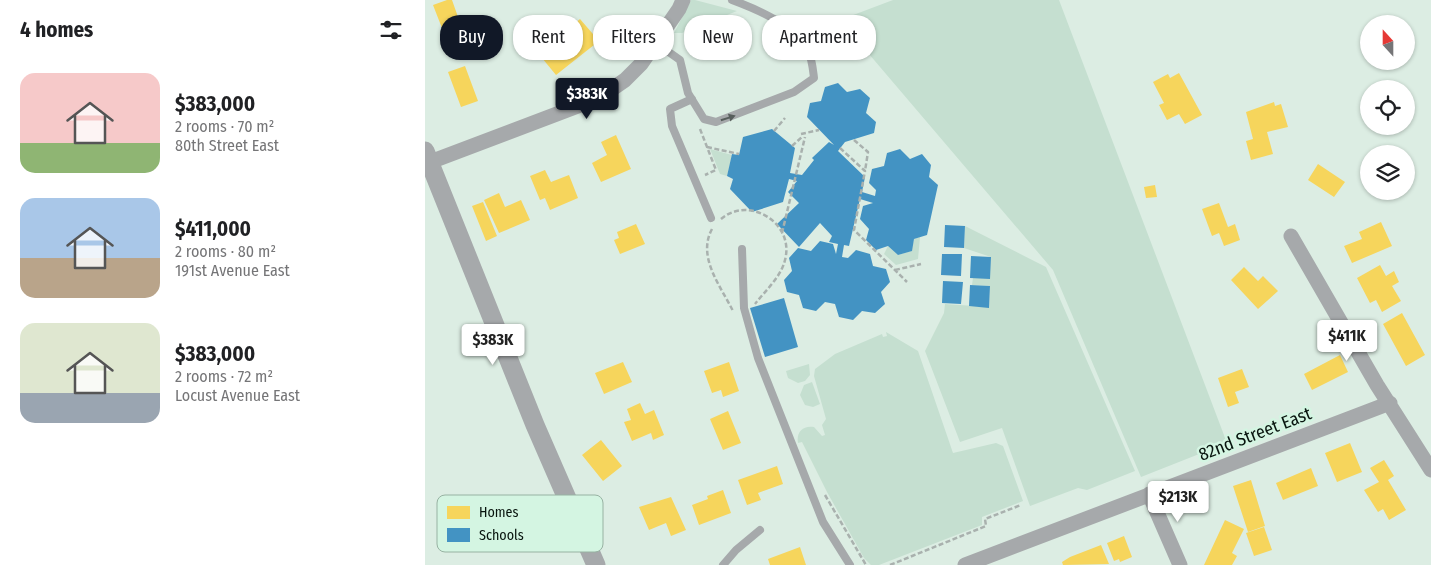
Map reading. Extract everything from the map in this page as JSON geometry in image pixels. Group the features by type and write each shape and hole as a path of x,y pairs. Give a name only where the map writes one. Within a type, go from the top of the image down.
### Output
{"street":[{"path":"674,15 683,0"},
{"path":"566,495 535,425 427,157 599,98 625,80 644,60"},
{"path":"1291,236 1377,385 1431,470"},
{"name":"82nd Street East","path":"965,565 1390,403"},
{"path":"1149,494 1180,565"},
{"path":"590,552 596,565"}],"lane":[{"path":"674,56 680,60 691,99 705,119 716,122 794,92 814,78 809,52 795,33 772,18 732,0"},
{"path":"691,99 670,109 672,126 711,218"},
{"path":"742,249 744,308 757,358 823,522 849,565"},
{"path":"723,565 736,550 760,530"}],"path":[{"path":"774,130 785,118"},
{"path":"698,125 716,170 705,175"},
{"path":"792,146 803,136 819,130"},
{"path":"782,234 803,136"},
{"path":"854,140 869,152 855,230 907,282"},
{"path":"707,147 739,154"},
{"path":"840,148 865,171"},
{"path":"791,164 798,166"},
{"path":"895,270 921,264"},
{"path":"821,486 866,565"},
{"path":"890,565 986,526 985,519 1021,506"}],"green space":[{"path":"691,0 737,11 727,15 684,15 684,32 674,33"},
{"path":"893,0 1059,0 1227,443 1141,477 1053,270 874,60 876,60 876,15 853,15"},
{"path":"710,149 732,155 727,176 720,174"},
{"path":"965,226 1046,267 1135,471 1087,490 1078,488 1030,506 1002,428 960,442 925,351 944,313 945,304 989,307 990,286 972,285 973,278 991,257 964,248"},
{"path":"920,237 918,259 896,265 884,254 888,246 898,255 911,251 914,239"},
{"path":"886,332 918,351 953,453 996,443 1003,446 1023,501 982,517 982,525 879,565 871,565 864,558 827,492 802,442 798,443 798,436 801,430 807,427 814,427 822,436 825,435 822,425 826,419 814,376 815,369 835,354 882,334 883,337 887,336"},
{"path":"809,364 810,375 805,381 798,383 788,378 786,371"},
{"path":"812,382 820,404 813,407 805,405 800,395 804,385"}],"building: Homes":[{"path":"452,0 457,15 440,15 440,23 433,5"},
{"path":"583,22 593,34 593,46 583,54"},
{"path":"544,60 575,60 556,75"},
{"path":"465,66 478,101 461,107 448,72"},
{"path":"1179,73 1202,115 1185,124 1179,114 1167,120 1159,105 1164,103 1153,82 1168,74 1170,78"},
{"path":"1274,102 1275,106 1281,104 1288,127 1267,132 1273,154 1251,160 1246,141 1253,139 1246,112"},
{"path":"616,135 631,169 601,182 592,163 607,155 601,142"},
{"path":"1318,164 1345,182 1334,197 1308,180"},
{"path":"545,170 551,182 569,175 578,198 550,210 545,198 540,200 530,176"},
{"path":"1155,185 1157,197 1146,198 1144,187"},
{"path":"499,193 505,207 521,200 530,220 499,233 484,200"},
{"path":"483,202 497,236 486,241 472,206"},
{"path":"1219,203 1228,227 1235,224 1240,240 1224,246 1219,233 1212,236 1202,209"},
{"path":"1381,222 1392,246 1352,263 1344,246 1362,239 1359,232"},
{"path":"636,224 645,244 620,254 614,240 619,238 617,232"},
{"path":"1380,265 1386,276 1394,271 1399,282 1392,286 1401,301 1382,312 1376,300 1370,303 1357,278"},
{"path":"1244,267 1258,281 1263,276 1278,291 1258,309 1231,280"},
{"path":"1402,313 1425,355 1406,366 1383,324"},
{"path":"1340,355 1348,372 1312,390 1304,374"},
{"path":"623,362 632,382 604,394 595,373"},
{"path":"729,362 739,391 723,397 721,390 712,393 704,371"},
{"path":"1242,369 1249,387 1235,392 1239,403 1228,407 1218,378"},
{"path":"640,403 645,414 654,410 664,435 653,440 651,433 632,441 624,422 631,420 627,409"},
{"path":"728,411 741,443 723,450 710,419"},
{"path":"601,440 622,466 603,481 582,455"},
{"path":"1350,443 1362,472 1337,482 1325,453"},
{"path":"1384,460 1394,476 1388,480 1406,510 1389,520 1383,509 1378,512 1364,490 1379,482 1370,468"},
{"path":"777,466 783,484 758,493 761,500 747,505 738,480"},
{"path":"1311,468 1318,486 1283,500 1276,483"},
{"path":"1251,480 1265,526 1248,532 1233,486"},
{"path":"723,490 731,513 699,525 692,505 708,499 707,496"},
{"path":"671,497 686,530 671,536 666,523 649,530 639,507"},
{"path":"1225,520 1244,529 1232,553 1237,556 1232,565 1204,565"},
{"path":"1264,527 1272,550 1254,556 1246,533"},
{"path":"1124,536 1132,557 1120,562 1119,559 1114,561 1107,543"},
{"path":"1101,545 1109,564 1063,565 1062,562 1070,557"},
{"path":"800,547 806,565 770,565 768,559"}],"building: Schools":[{"path":"838,83 847,92 860,89 870,98 866,113 876,122 874,133 845,142 838,151 865,177 862,192 875,196 876,190 869,183 872,169 884,166 887,153 900,149 910,159 922,154 931,165 929,177 938,185 927,235 914,239 912,251 898,255 888,246 876,250 866,240 869,229 860,219 863,206 873,203 860,199 849,246 844,245 842,257 848,258 856,250 870,254 873,266 886,269 890,282 881,292 885,304 875,313 862,311 853,320 839,317 835,304 825,302 816,311 803,308 799,295 787,292 784,280 792,271 789,258 798,248 811,251 820,241 833,244 836,254 838,244 829,242 832,236 820,223 799,247 777,224 799,203 788,192 797,181 789,179 783,202 752,212 730,189 733,179 727,176 732,154 739,155 743,137 772,129 795,148 790,173 802,175 814,160 812,158 829,142 834,145 807,117 810,103 821,101 825,87"},
{"path":"945,225 965,226 964,248 944,247"},
{"path":"942,254 962,254 961,276 941,275"},
{"path":"971,256 991,257 990,279 970,278"},
{"path":"943,281 963,282 961,304 942,303"},
{"path":"970,285 990,286 989,308 969,306"},
{"path":"784,298 798,347 765,357 750,308"}]}
